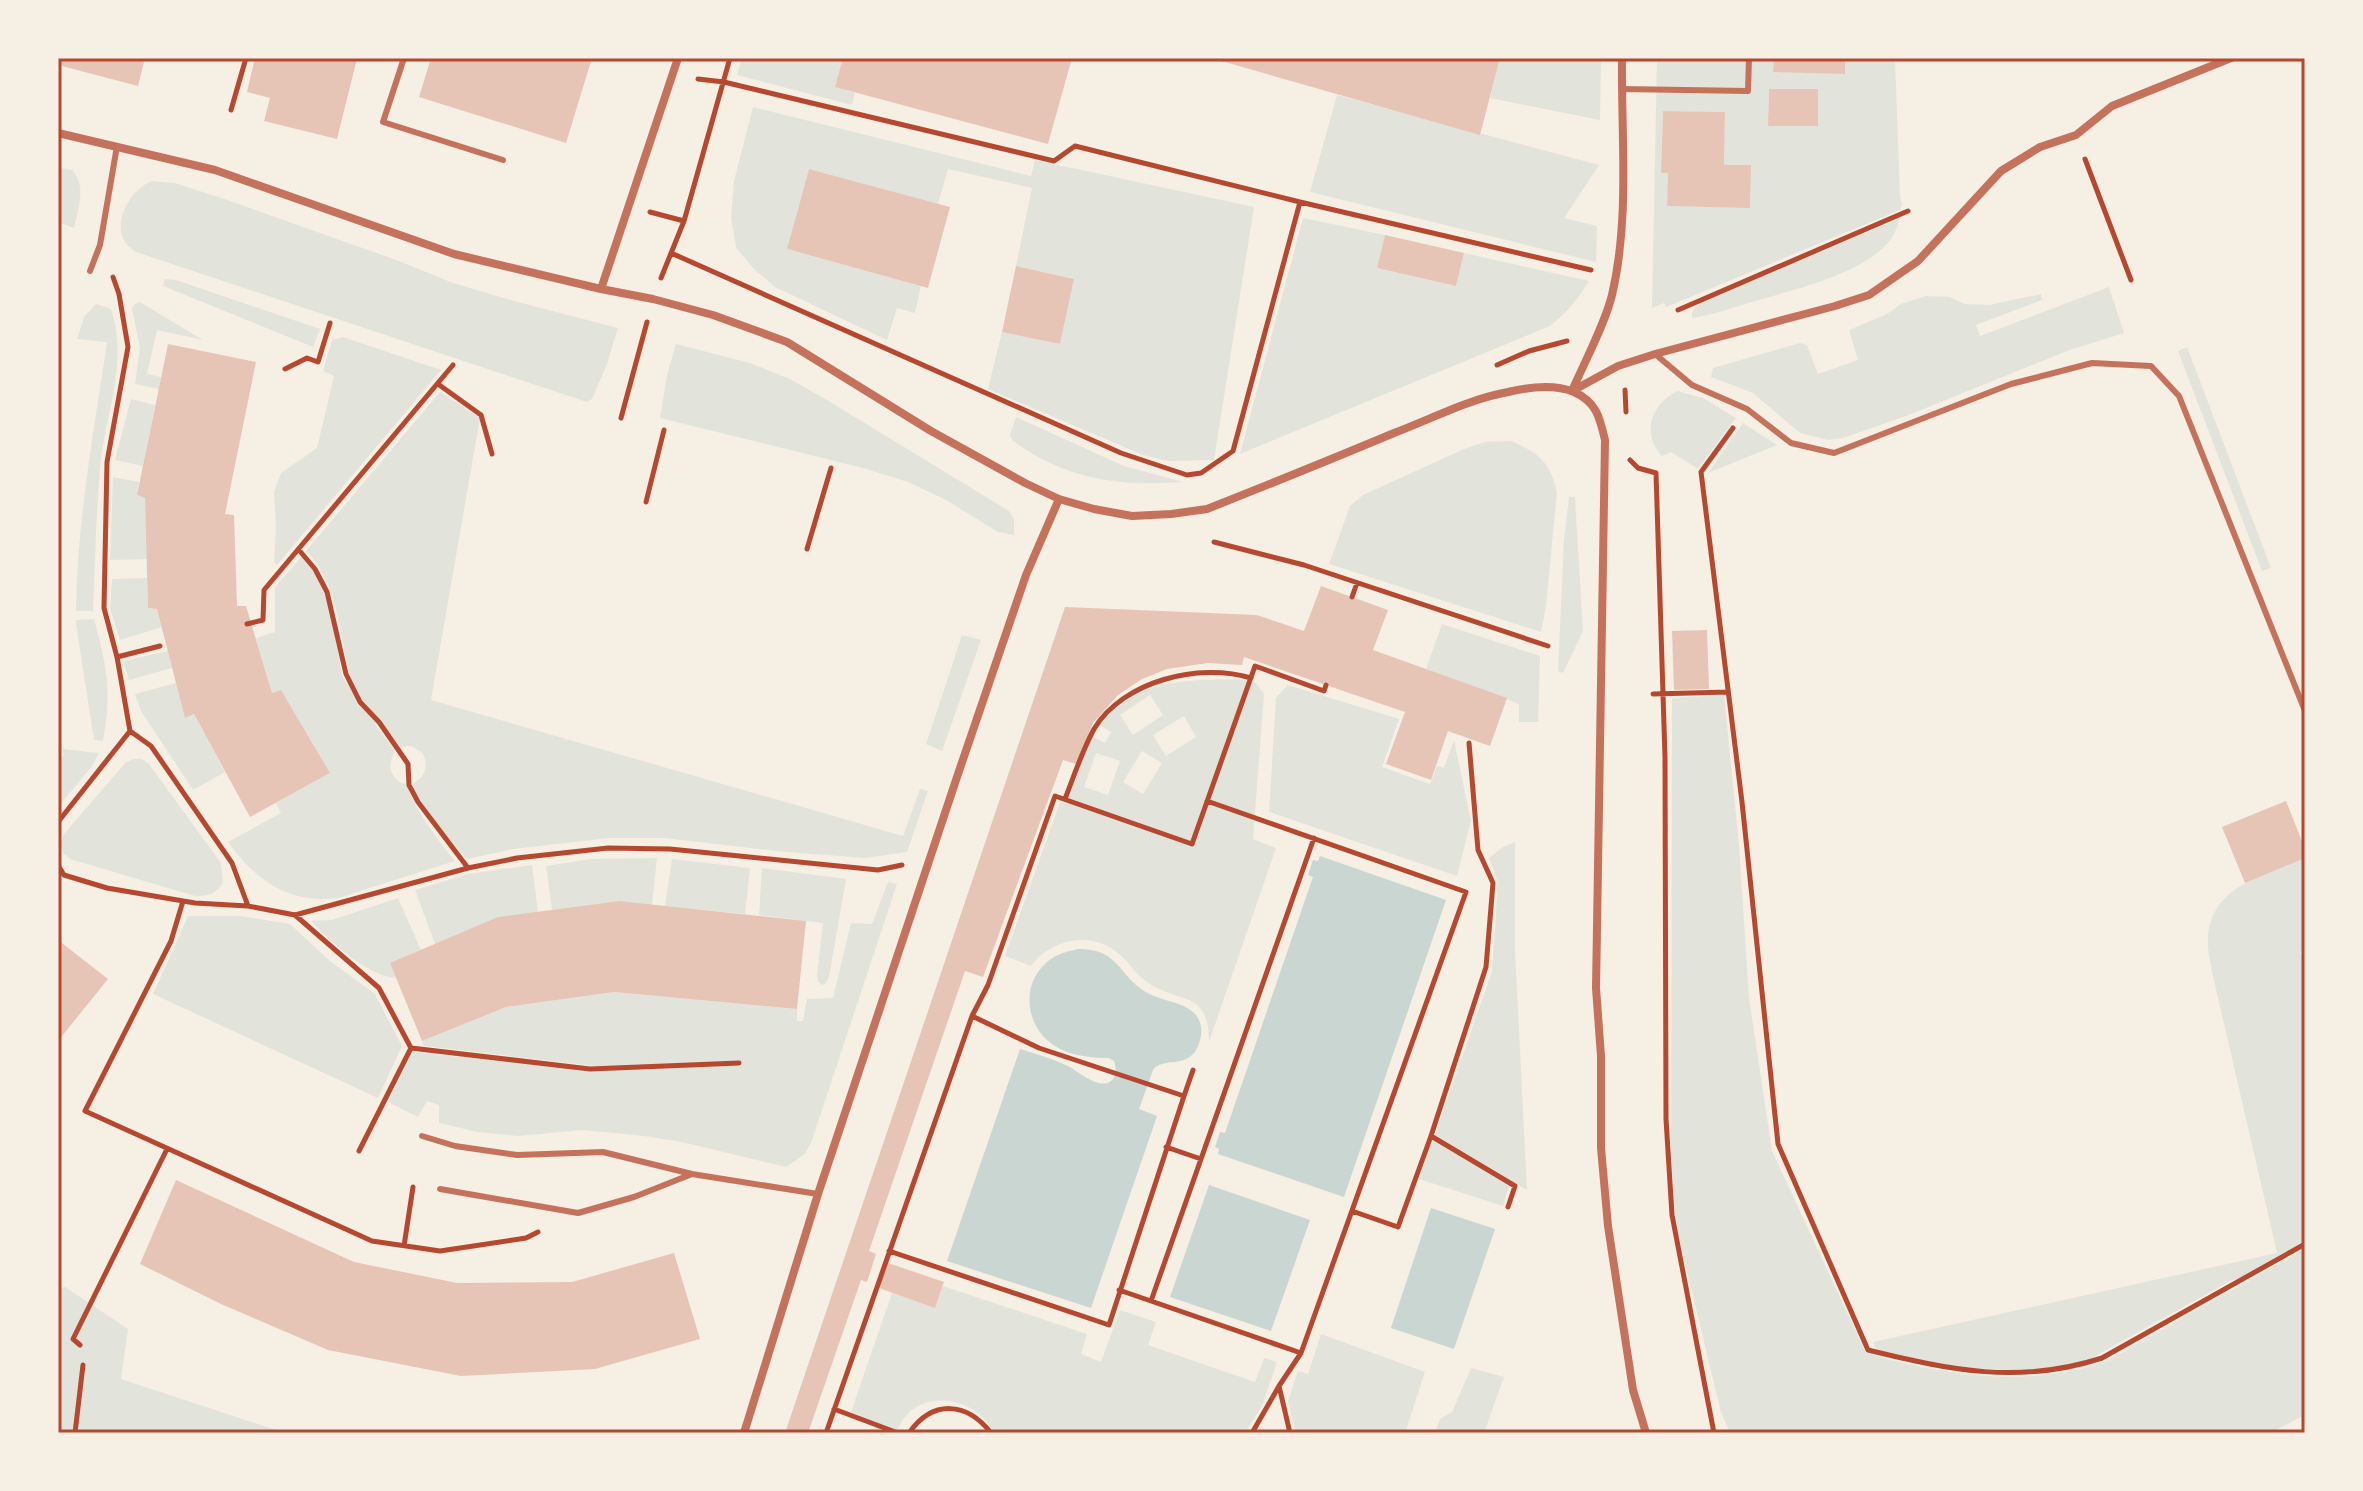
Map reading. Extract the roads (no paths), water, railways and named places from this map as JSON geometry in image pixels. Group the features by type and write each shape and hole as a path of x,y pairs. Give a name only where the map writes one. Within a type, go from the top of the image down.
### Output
{"street":[{"path":"601,289 678,58"},
{"path":"1572,391 1612,298 1623,209 1622,58"},
{"path":"1572,391 1618,366 1655,354 1869,295 1918,261 2001,171 2040,147 2076,135 2112,106 2231,58"},
{"path":"58,133 215,170 454,254 713,315 787,342 944,439 1015,478 1059,499 1132,516 1207,509 1456,408 1505,392 1552,388 1572,391 1589,400 1599,414 1605,440 1596,988 1601,1056 1601,1148 1608,1226 1633,1390 1646,1433"},
{"path":"744,1433 818,1194 1026,575 1059,499"}],"lane":[{"path":"404,58 383,122 503,160"},
{"path":"1622,89 1748,91 1749,58"},
{"path":"90,271 100,245 117,146"},
{"path":"1655,354 1692,385 1747,409 1791,443 1834,453 2011,384 2092,363 2151,366 2179,396 2305,711"},
{"path":"422,1136 455,1146 517,1155 603,1152 692,1174 818,1194"},
{"path":"440,1189 578,1213 634,1197 692,1174"}]}
